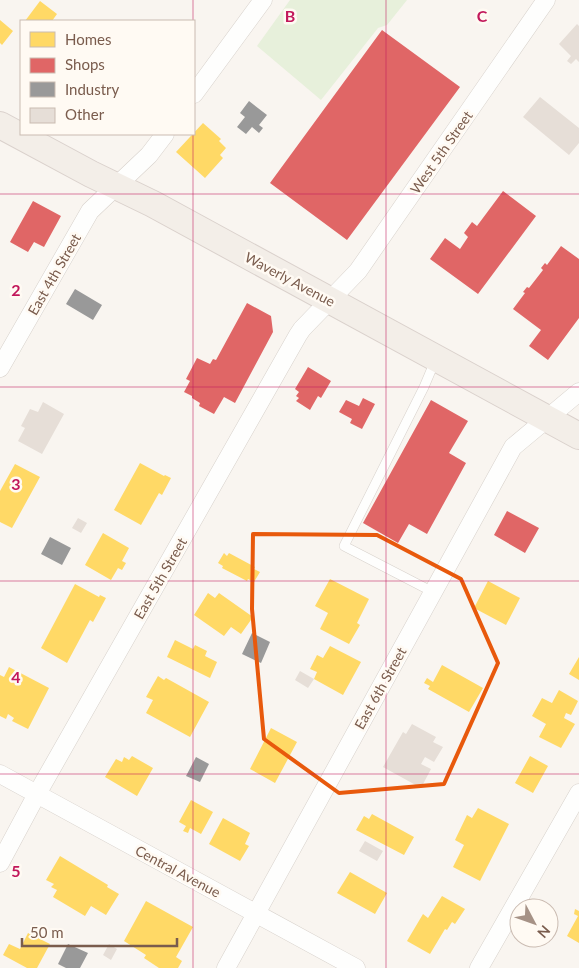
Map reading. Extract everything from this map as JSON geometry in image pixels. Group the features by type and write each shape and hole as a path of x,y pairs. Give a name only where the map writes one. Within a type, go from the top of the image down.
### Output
{"main road":[{"name":"Waverly Avenue","path":"0,125 116,187 153,204 579,436"}],"street":[{"path":"195,93 263,0"},
{"name":"West 5th Street","path":"330,300 358,271 546,0"},
{"name":"East 4th Street","path":"0,368 90,211 149,155 164,135"},
{"name":"East 5th Street","path":"0,863 37,794 298,335 330,300"},
{"name":"East 6th Street","path":"226,968 513,447 579,392"},
{"name":"Central Avenue","path":"0,774 356,968"},
{"path":"479,968 579,793"}],"lane":[{"path":"433,592 344,546 436,358"}],"highlighted area":[{"path":"253,534 377,535 461,579 498,663 444,784 339,793 264,739 252,609"}],"green space":[{"path":"290,0 407,0 387,25 378,28 321,100 257,46"}],"building: Homes":[{"path":"40,1 57,14 53,20 26,20"},
{"path":"0,20 13,31 2,45 0,43"},
{"path":"203,123 221,139 219,141 226,148 220,155 223,158 205,178 176,152 192,135 195,135 195,132"},
{"path":"140,463 171,478 162,495 159,493 141,525 114,510"},
{"path":"15,464 40,477 12,528 0,522 0,491"},
{"path":"103,533 129,548 122,561 126,563 122,570 118,568 111,580 85,565"},
{"path":"224,553 227,556 229,553 255,567 254,569 260,572 254,582 248,579 247,581 222,568 223,566 218,563"},
{"path":"330,579 369,599 357,623 360,625 349,644 320,629 328,613 315,606"},
{"path":"488,581 520,598 506,625 474,608"},
{"path":"75,584 99,597 100,595 106,598 93,622 90,620 67,663 41,648"},
{"path":"208,593 215,598 219,593 253,617 241,634 231,627 224,636 194,615"},
{"path":"175,640 193,649 195,645 207,651 205,656 217,662 210,678 167,657"},
{"path":"330,646 361,662 343,695 314,679 317,672 310,669 317,655 323,658"},
{"path":"579,657 579,680 569,674"},
{"path":"442,665 483,688 469,712 428,689 430,686 424,683 427,678 433,682"},
{"path":"9,667 49,688 28,729 12,721 14,718 8,714 6,719 0,716 0,675 4,677"},
{"path":"158,676 164,680 166,678 209,702 190,737 146,713 153,700 146,697"},
{"path":"559,690 578,701 571,715 566,713 564,718 575,724 561,748 539,737 546,724 532,716 542,698 552,703"},
{"path":"271,728 297,742 275,783 250,769"},
{"path":"132,756 153,768 137,796 105,777 116,759 122,762 124,757 129,760"},
{"path":"530,756 548,766 533,793 515,783"},
{"path":"191,800 213,812 201,834 190,828 188,833 183,831 186,826 179,822"},
{"path":"478,808 509,824 480,881 453,867 464,845 455,840 467,815 472,818"},
{"path":"372,814 414,837 404,855 356,830 364,816 369,819"},
{"path":"223,818 250,833 245,844 249,846 240,861 209,844"},
{"path":"60,856 108,885 107,887 119,894 106,915 91,906 85,916 53,897 57,890 51,887 54,884 46,880"},
{"path":"350,872 387,893 375,914 337,893"},
{"path":"442,896 465,909 455,924 452,922 447,930 445,929 430,954 407,941 423,914 428,918"},
{"path":"146,901 193,927 176,957 182,961 178,968 159,968 144,958 146,955 124,941"},
{"path":"575,909 579,911 579,943 567,936 578,916 574,914"},
{"path":"28,933 50,944 37,968 27,968 3,955 9,944 20,949"}],"building: Shops":[{"path":"382,30 460,87 347,240 270,183"},
{"path":"503,191 536,216 478,294 430,259 445,238 460,249 468,237 464,233 472,222 477,226"},
{"path":"33,201 61,216 44,247 34,242 28,252 10,242"},
{"path":"561,246 579,259 579,318 548,360 529,346 541,330 513,309 525,293 523,292 527,287 529,288 543,270 541,268 545,263 547,265"},
{"path":"247,303 271,316 273,332 235,403 224,397 214,414 199,406 200,403 184,392 190,381 186,379 197,358 210,364 213,359 216,360"},
{"path":"308,367 331,381 321,398 318,396 310,410 296,401 299,398 296,396 299,392 295,389"},
{"path":"363,398 375,404 362,429 350,423 352,419 339,412 346,400 359,406"},
{"path":"431,400 468,421 449,453 466,463 427,534 409,524 398,543 363,523"},
{"path":"507,511 539,528 525,553 494,535"}],"building: Industry":[{"path":"249,101 267,115 259,125 263,128 259,133 252,127 246,134 237,127 245,117 240,113"},
{"path":"75,289 102,305 93,320 66,304"},
{"path":"50,537 71,548 62,565 41,554"},
{"path":"252,633 270,642 261,663 242,654"},
{"path":"196,757 209,764 200,782 186,776"},
{"path":"68,944 88,953 80,968 66,968 58,964"}],"building: Other":[{"path":"577,24 579,26 579,62 576,59 571,64 567,61 571,56 559,44"},
{"path":"540,97 579,128 579,143 569,155 523,117"},
{"path":"43,402 64,414 42,454 18,441 25,428 21,426 30,409 38,412"},
{"path":"78,518 87,523 81,533 72,528"},
{"path":"300,671 314,679 308,688 295,680"},
{"path":"412,724 436,737 433,742 443,747 434,762 425,757 421,764 431,769 421,788 383,767 403,732 406,734"},
{"path":"365,841 383,851 377,861 359,851"},
{"path":"109,944 117,949 111,960 103,955"}]}
